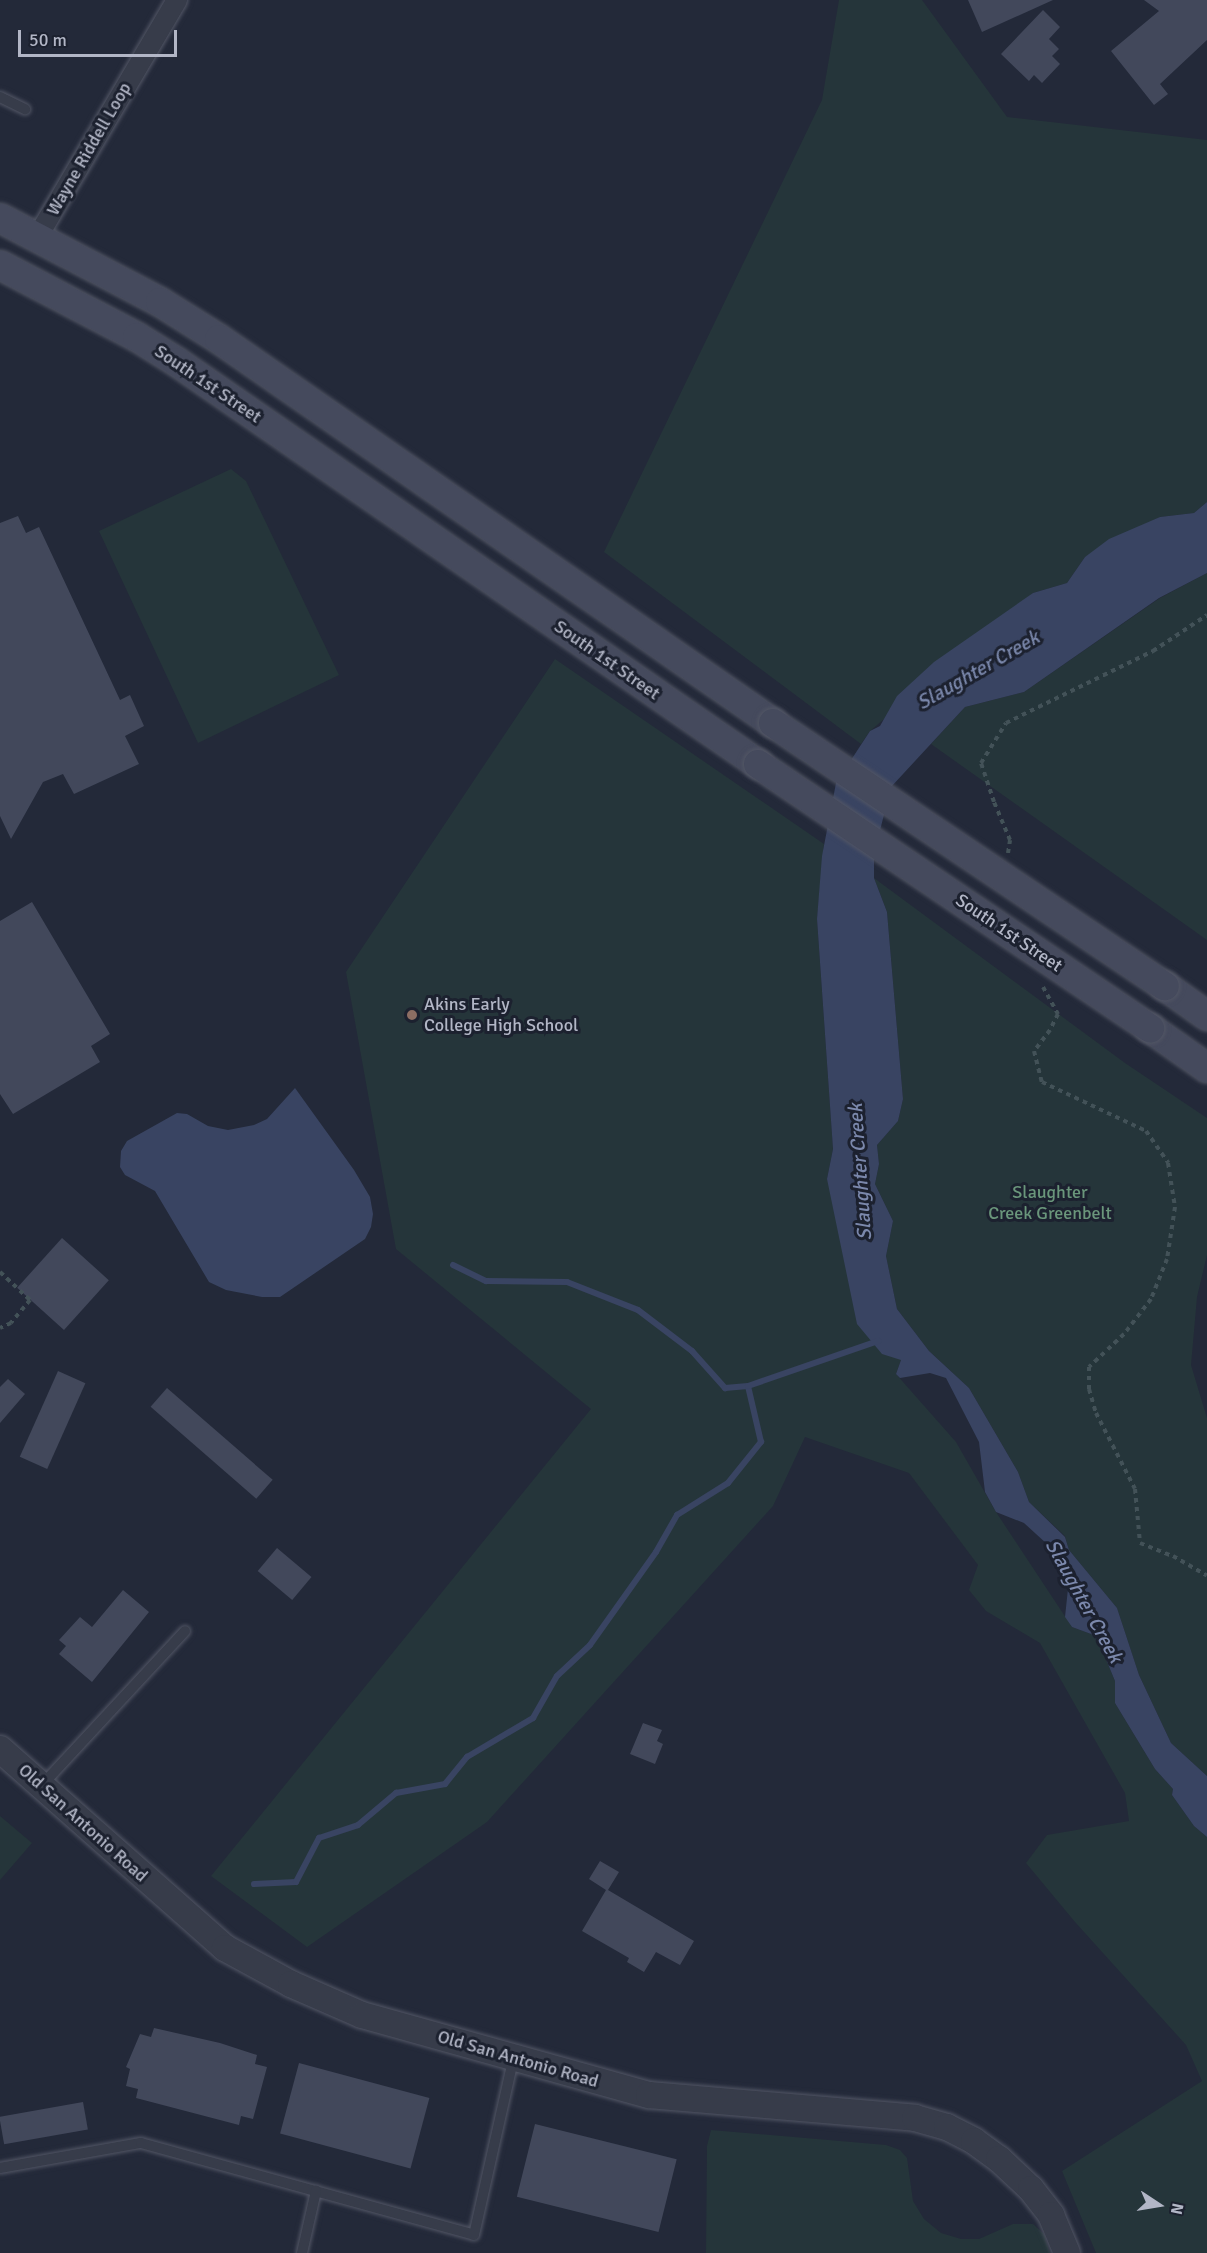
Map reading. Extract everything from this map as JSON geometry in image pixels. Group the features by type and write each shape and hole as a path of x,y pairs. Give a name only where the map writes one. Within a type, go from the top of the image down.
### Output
{"main road":[{"path":"0,218 160,302 219,339 773,723 1207,1016"},
{"name":"South 1st Street","path":"0,265 137,337 177,362 758,764 1207,1068"}],"street":[{"name":"Wayne Riddell Loop","path":"38,236 177,0"},
{"name":"Old San Antonio Road","path":"0,1749 225,1948 291,1984 362,2015 649,2095 915,2118 947,2127 974,2141 999,2159 1031,2188 1051,2215 1067,2253"}],"lane":[{"path":"0,97 25,109"},
{"path":"42,1785 185,1631"},
{"path":"0,2168 141,2143 474,2235 514,2056"},
{"path":"302,2253 316,2191"}],"path":[{"path":"1006,862 1010,840 981,763 1006,723 1153,651 1207,615"},
{"path":"1036,979 1044,987 1058,1014 1034,1052 1042,1082 1146,1131 1168,1163 1174,1207 1167,1259 1151,1299 1124,1334 1089,1367 1089,1389 1096,1413 1135,1489 1140,1543 1173,1556 1207,1576"},
{"path":"0,1272 30,1300 11,1323 0,1328"}],"green space":[{"path":"839,0 922,0 1007,117 1207,140 1207,502 1194,513 1160,517 1085,557 1067,583 1033,593 870,731 861,744 604,552 822,100"},
{"path":"231,469 246,481 339,675 198,743 99,531"},
{"path":"1207,573 1207,940 931,744 965,707 1024,692 1160,598"},
{"path":"555,659 824,844 817,919 833,1149 827,1179 901,1360 896,1374 956,1442 996,1512 1072,1627 1091,1634 1098,1640 1115,1681 1115,1703 1155,1769 1173,1789 1172,1795 1194,1826 1207,1837 1207,2253 1096,2253 1062,2171 1202,2081 1186,2045 1075,1922 1026,1863 1047,1835 1129,1821 1125,1793 1040,1643 986,1611 969,1590 978,1565 909,1473 805,1437 773,1506 487,1822 307,1947 211,1876 591,1409 396,1249 346,972"},
{"name":"Slaughter Creek Greenbelt","path":"874,878 1125,1063 1207,1118 1207,1255 1197,1297 1191,1365 1207,1418 1207,1776 1171,1743 1139,1675 1117,1608 1069,1550 1065,1536 1029,1502 1018,1472 969,1388 929,1351 897,1309 886,1256 893,1221 875,1184 879,1164 877,1145 898,1121 903,1099 887,912"},
{"path":"0,1816 32,1843 0,1880"},
{"path":"711,2130 886,2145 900,2150 907,2158 913,2201 924,2219 941,2233 961,2239 979,2239 1013,2224 1033,2224 1044,2234 1050,2253 706,2253 707,2146"}],"water":[{"name":"Slaughter Creek","path":"1207,502 1207,573 1159,598 1024,692 965,707 891,787 874,854 874,878 887,912 903,1099 898,1121 877,1145 879,1164 875,1184 893,1221 886,1256 897,1309 929,1351 969,1388 1018,1472 1029,1502 1065,1537 1069,1550 1117,1608 1139,1675 1171,1743 1207,1776 1207,1837 1194,1826 1172,1795 1173,1789 1155,1769 1115,1703 1115,1681 1098,1640 1091,1634 1072,1627 1065,1617 1069,1579 1059,1555 1024,1523 996,1512 985,1492 979,1442 946,1378 930,1373 900,1378 896,1374 901,1360 882,1354 857,1324 827,1179 833,1149 817,919 822,856 836,783 870,731 880,726 897,696 934,662 1033,593 1067,583 1085,557 1109,539 1160,517 1194,513"},
{"path":"295,1088 354,1170 370,1197 373,1214 371,1227 365,1239 280,1297 262,1297 226,1290 209,1282 155,1191 125,1175 120,1167 121,1151 127,1141 177,1113 187,1114 208,1126 228,1130 254,1125 267,1119"}],"building":[{"path":"968,0 1053,0 982,32"},
{"path":"1144,0 1207,0 1207,40 1160,84 1168,94 1154,105 1111,51 1159,11"},
{"path":"1043,10 1060,27 1049,39 1059,49 1052,56 1060,64 1042,83 1034,75 1029,81 1001,54"},
{"path":"18,516 26,533 39,527 120,700 130,695 144,726 125,736 139,764 74,794 63,774 43,782 11,839 0,816 0,523"},
{"path":"32,902 110,1034 91,1046 100,1062 13,1114 0,1094 0,921"},
{"path":"62,1238 109,1280 64,1330 17,1288"},
{"path":"58,1371 85,1383 47,1469 20,1457"},
{"path":"8,1379 25,1394 0,1423 0,1387"},
{"path":"167,1388 273,1480 256,1499 151,1407"},
{"path":"277,1548 311,1577 292,1600 258,1571"},
{"path":"123,1590 149,1612 92,1682 59,1654 66,1646 59,1640 80,1617 92,1627"},
{"path":"643,1723 662,1730 657,1741 663,1744 655,1764 630,1754"},
{"path":"600,1861 619,1872 608,1890 694,1941 680,1965 656,1952 644,1972 627,1962 629,1958 582,1931 606,1890 589,1879"},
{"path":"154,2028 220,2043 257,2055 255,2064 267,2067 253,2119 241,2116 239,2125 136,2098 138,2089 126,2086 130,2069 126,2067 140,2034 151,2037"},
{"path":"299,2063 429,2098 411,2168 280,2134"},
{"path":"83,2102 88,2130 4,2144 0,2117"},
{"path":"535,2124 677,2159 659,2232 517,2197"}],"waterway":[{"path":"453,1265 486,1281 567,1282 638,1310 692,1351 725,1388 748,1386"},
{"path":"254,1884 296,1882 319,1838 358,1825 396,1793 445,1784 467,1757 533,1718 557,1676 590,1645 656,1552 677,1515 728,1483 761,1442 748,1386 878,1341"}],"place":[{"name":"Akins Early College High School","path":"412,1015"}]}
